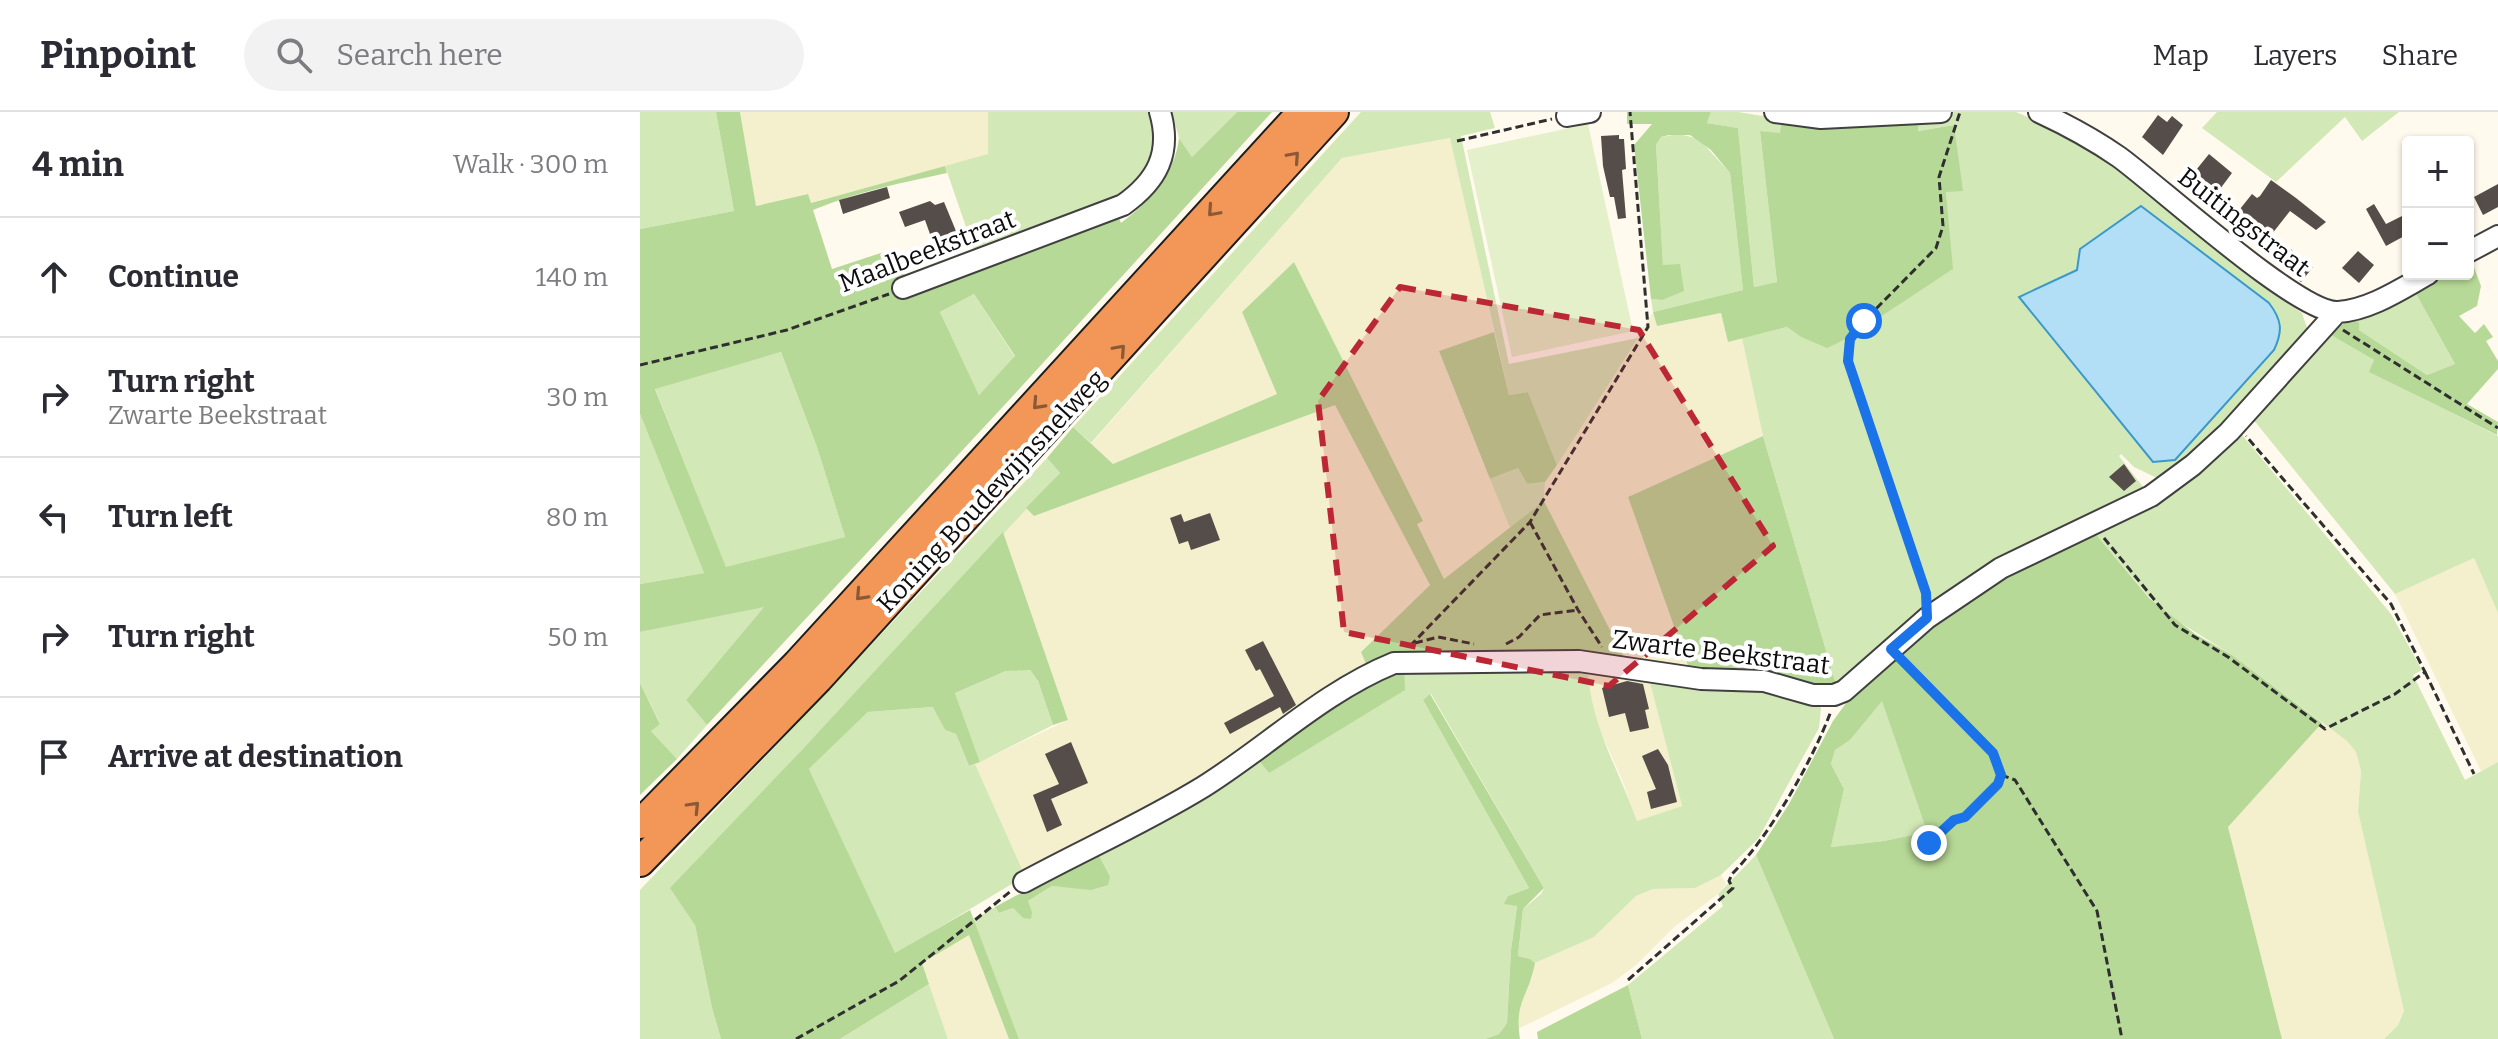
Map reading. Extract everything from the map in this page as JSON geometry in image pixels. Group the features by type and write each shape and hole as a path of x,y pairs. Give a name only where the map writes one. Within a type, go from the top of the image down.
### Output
{"highway":[{"name":"Koning Boudewijnsnelweg","path":"640,824 808,652 1302,112"},
{"name":"Koning Boudewijnsnelweg","path":"640,862 818,679 1334,112"}],"street":[{"name":"Maalbeekstraat","path":"903,288 1123,205 1137,196 1164,160 1166,132 1160,112"},
{"path":"1567,116 1590,112"},
{"path":"1775,112 1821,118 1941,112"},
{"name":"Buitingstraat","path":"2039,112 2084,134 2121,159 2297,296 2319,309 2337,312"},
{"path":"2474,249 2498,236"},
{"path":"2337,312 2368,305 2416,280"},
{"name":"Zwarte Beekstraat","path":"1024,882 1201,789 1336,693 1394,663 1544,660 1613,664 1701,679 1764,681 1813,695 1834,695 1852,685 1927,618 2001,568 2151,496 2193,465 2236,424 2337,312"}],"path":[{"path":"1394,663 1530,522 1648,327 1630,112"},
{"path":"1927,618 1926,593 1848,361 1850,339 1864,321 1936,248 1943,226 1939,177 1960,112"},
{"path":"1457,141 1567,116"},
{"name":"Maalbeekstraat","path":"640,365 787,330 903,288"},
{"path":"2337,312 2342,329 2498,428"},
{"path":"2236,424 2391,604 2474,774"},
{"path":"1530,522 1578,610 1613,664"},
{"path":"2094,526 2175,625 2228,657 2325,729 2395,694 2425,672"},
{"path":"1506,644 1519,637 1540,615 1578,610"},
{"path":"1411,645 1438,637 1474,644"},
{"path":"1891,649 1993,753 2001,775 1998,784 1965,817 1954,820 1929,843"},
{"path":"1628,980 1733,888 1729,881 1732,874 1762,840 1823,731 1834,695"},
{"path":"2001,775 2015,780 2097,911 2122,1039"},
{"path":"796,1039 899,981 1024,882"}],"highlighted area":[{"path":"1400,287 1639,330 1773,546 1609,686 1344,632 1318,401"}],"shaded area":[{"path":"740,112 988,112 988,155 810,203 807,194 756,206"},
{"path":"1451,138 1494,332 1439,351 1510,528 1444,579 1417,524 1422,520 1294,262 1242,312 1278,394 1113,464 1091,444 1342,158"},
{"path":"1653,312 1657,326 1721,313 1728,342 1742,338 1763,436 1628,497 1691,674 1627,663 1544,501 1545,482"},
{"path":"1335,404 1430,585 1361,652 1366,664 1249,747 1252,752 1025,876 975,764 1068,720 1003,532 1026,508 1035,515"},
{"path":"2474,558 2498,613 2498,762 2481,771 2395,594"},
{"path":"1588,665 1648,675 1682,806 1637,821 1599,728 1588,690"},
{"path":"2322,723 2347,741 2356,752 2361,771 2358,812 2404,1011 2398,1025 2384,1039 2282,1039 2228,827"},
{"path":"1721,875 1726,884 1718,894 1674,927 1636,965 1612,983 1518,1029 1516,1017 1535,963 1594,937 1636,896 1653,889 1695,888"},
{"path":"969,934 1009,1039 948,1039 922,963"}],"green space":[{"path":"640,112 716,112 734,211 640,229"},
{"path":"716,112 740,112 756,206 808,194 811,203 945,166 947,173 862,193 813,210 832,269 896,248 906,280 1111,200 1121,223 1159,186 1172,164 1179,138 1192,157 1237,112 1272,112 707,725 686,700 764,607 640,632 640,584 704,573 640,414 640,229 734,211","holes":["974,294 1015,356 979,395 940,312","781,352 817,447 845,537 726,567 655,389"]},
{"path":"988,112 1151,112 1158,134 1157,147 1143,174 1111,200 976,256 945,166 988,154"},
{"path":"1172,112 1237,112 1192,157 1179,138"},
{"path":"1361,112 1490,112 1495,128 1461,136 1509,364 1638,338 1557,465 1528,392 1509,395 1450,138 1342,158 1091,443 1073,427"},
{"path":"1627,112 1711,112 1707,123 1738,128 1754,287 1777,282 1760,131 1780,133 1783,112 1918,112 1918,131 1954,125 1963,191 1946,192 1953,269 1850,337 1827,348 1787,327 1728,342 1721,313 1657,326 1653,312 1743,290 1730,173 1711,150 1690,135 1661,137 1656,145 1663,265 1680,264 1684,291 1662,300 1651,299 1634,145 1652,124 1627,124"},
{"path":"1711,112 1738,112 1782,119 1781,134 1760,131 1777,282 1754,287 1738,128 1707,123"},
{"path":"1918,112 2016,112 2062,132 2113,164 2302,313 2307,328 2304,339 2276,374 2163,481 2134,467 2121,454 2119,456 2147,492 1837,688 1763,436 1742,338 1787,327 1801,337 1827,347 1850,337 1952,269 1946,191 1962,191 1954,125 1917,131","holes":["2077,270 2274,350 2175,459 2020,298"]},
{"path":"2217,112 2399,112 2362,141 2345,117 2276,182 2202,128"},
{"path":"1588,124 1633,331 1512,357 1467,150"},
{"path":"1679,134 1699,139 1730,173 1743,290 1653,312 1651,299 1662,300 1663,266 1656,145 1661,137"},
{"path":"1294,262 1423,521 1417,524 1444,579 1544,501 1627,663 1404,666 1405,690 1269,773 1249,748 1366,664 1361,652 1430,585 1335,405 1034,516 1026,508 1060,473 1047,458 1073,427 1113,464 1277,394 1242,312"},
{"path":"2474,267 2481,286 2477,306 2459,316 2475,333 2484,324 2493,337 2486,341 2498,361 2498,369 2467,404 2498,422 2497,435 2369,372 2374,360 2329,334 2347,321 2355,320 2359,323 2359,330 2427,375 2455,364 2415,292 2438,280 2474,280"},
{"path":"2415,292 2455,364 2427,375 2359,330 2355,320"},
{"path":"974,294 1015,357 979,395 940,312"},
{"path":"1494,332 1509,395 1528,392 1557,465 1545,482 1527,484 1518,468 1490,479 1439,351"},
{"path":"2329,334 2374,360 2370,372 2498,436 2498,613 2474,558 2395,594 2252,418"},
{"path":"781,352 817,447 845,537 726,568 655,388"},
{"path":"640,414 704,573 640,584"},
{"path":"2238,430 2391,614 2422,670 2413,675 2465,780 2498,762 2498,1039 2384,1039 2398,1025 2404,1011 2358,812 2361,771 2356,752 2347,741 2232,655 2176,620 2149,597 2094,532"},
{"path":"1763,436 1837,688 1691,674 1628,497"},
{"path":"1047,458 1060,473 801,751 695,925 721,1039 640,1039 640,890"},
{"path":"1518,468 1527,484 1545,482 1544,501 1510,528 1490,479"},
{"path":"1003,532 1068,720 1053,725 1038,681 1030,670 1006,671 955,693 980,762 969,766 956,734 945,730 933,707 868,712 809,769 895,953 970,910 1019,1039 1009,1039 969,935 922,963 929,984 840,1039 721,1039 695,925 670,888"},
{"path":"2094,532 2149,598 2195,634 2232,655 2322,723 2228,827 2282,1039 1834,1039 1756,855 1789,804 1833,721 1852,695 1905,645 2023,564","holes":["1882,701 1927,832 1831,847 1844,789 1831,764 1835,750 1850,740"]},
{"path":"765,606 686,700 707,725 677,759 651,731 660,723 640,683 640,632"},
{"path":"1588,665 1589,685 1599,725 1637,821 1682,806 1648,675 1749,684 1817,704 1821,708 1819,728 1758,839 1721,875 1695,888 1653,889 1636,896 1594,937 1535,963 1518,956 1523,909 1544,888 1431,694 1423,700 1529,888 1508,896 1505,904 1517,905 1507,1023 1499,1034 1485,1039 1019,1039 973,920 995,907 999,913 1013,908 1023,918 1028,901 1052,886 1065,887 1097,854 1258,758 1269,773 1404,666"},
{"path":"1029,669 1038,681 1053,725 980,762 955,693 1006,671"},
{"path":"640,683 660,724 651,731 677,759 640,795"},
{"path":"1430,694 1544,888 1523,909 1518,956 1535,963 1519,1015 1520,1039 1485,1039 1499,1034 1507,1023 1517,906 1504,904 1508,896 1529,888 1423,700"},
{"path":"1882,700 1927,832 1831,847 1844,789 1831,764 1835,750 1850,740"},
{"path":"934,707 945,730 956,734 969,766 975,764 1025,876 895,954 809,769 868,712"},
{"path":"1210,777 1216,793 1098,854 1110,877 1108,885 1091,890 1052,886 1028,901 1031,919 1023,918 1013,908 999,913 995,907 1084,859"},
{"path":"1756,855 1834,1039 1642,1039 1628,985 1723,906 1718,894"},
{"path":"929,984 948,1039 840,1039"},
{"path":"1628,985 1642,1039 1538,1039 1537,1032"}],"water":[{"path":"2141,206 2269,303 2280,326 2274,350 2175,460 2153,462 2019,297 2077,270 2080,249"}],"building":[{"path":"2158,115 2167,122 2172,116 2183,125 2163,155 2142,137"},
{"path":"1619,135 1619,139 1624,139 1626,169 1622,170 1626,218 1618,219 1603,166 1601,136"},
{"path":"2209,154 2232,173 2214,197 2188,180"},
{"path":"2271,180 2326,222 2316,230 2290,211 2268,239 2236,214 2252,194 2257,198 2260,196"},
{"path":"2498,184 2498,207 2483,215 2474,197"},
{"path":"887,187 890,198 843,214 839,200"},
{"path":"930,201 935,205 944,202 961,243 936,251 925,220 905,227 899,212"},
{"path":"2374,204 2386,224 2402,216 2402,237 2386,246 2366,209"},
{"path":"2277,238 2313,267 2301,282 2265,253"},
{"path":"2358,251 2374,265 2359,283 2342,268"},
{"path":"2124,464 2136,481 2124,491 2109,477"},
{"path":"1210,513 1220,540 1191,550 1188,541 1179,544 1170,518 1181,514 1184,522"},
{"path":"1263,641 1296,705 1283,714 1280,707 1230,734 1224,723 1274,696 1260,669 1256,671 1245,650"},
{"path":"1627,681 1643,684 1649,709 1645,710 1649,728 1630,732 1625,713 1609,717 1602,688"},
{"path":"1071,742 1088,783 1051,799 1062,825 1047,832 1033,795 1059,784 1045,754"},
{"path":"1658,749 1668,765 1677,802 1651,809 1647,792 1656,789 1642,756"}],"route":[{"path":"1864,321 1850,339 1848,361 1926,593 1927,618 1891,649 1993,753 2001,775 1998,784 1965,817 1954,820 1929,843"}]}
